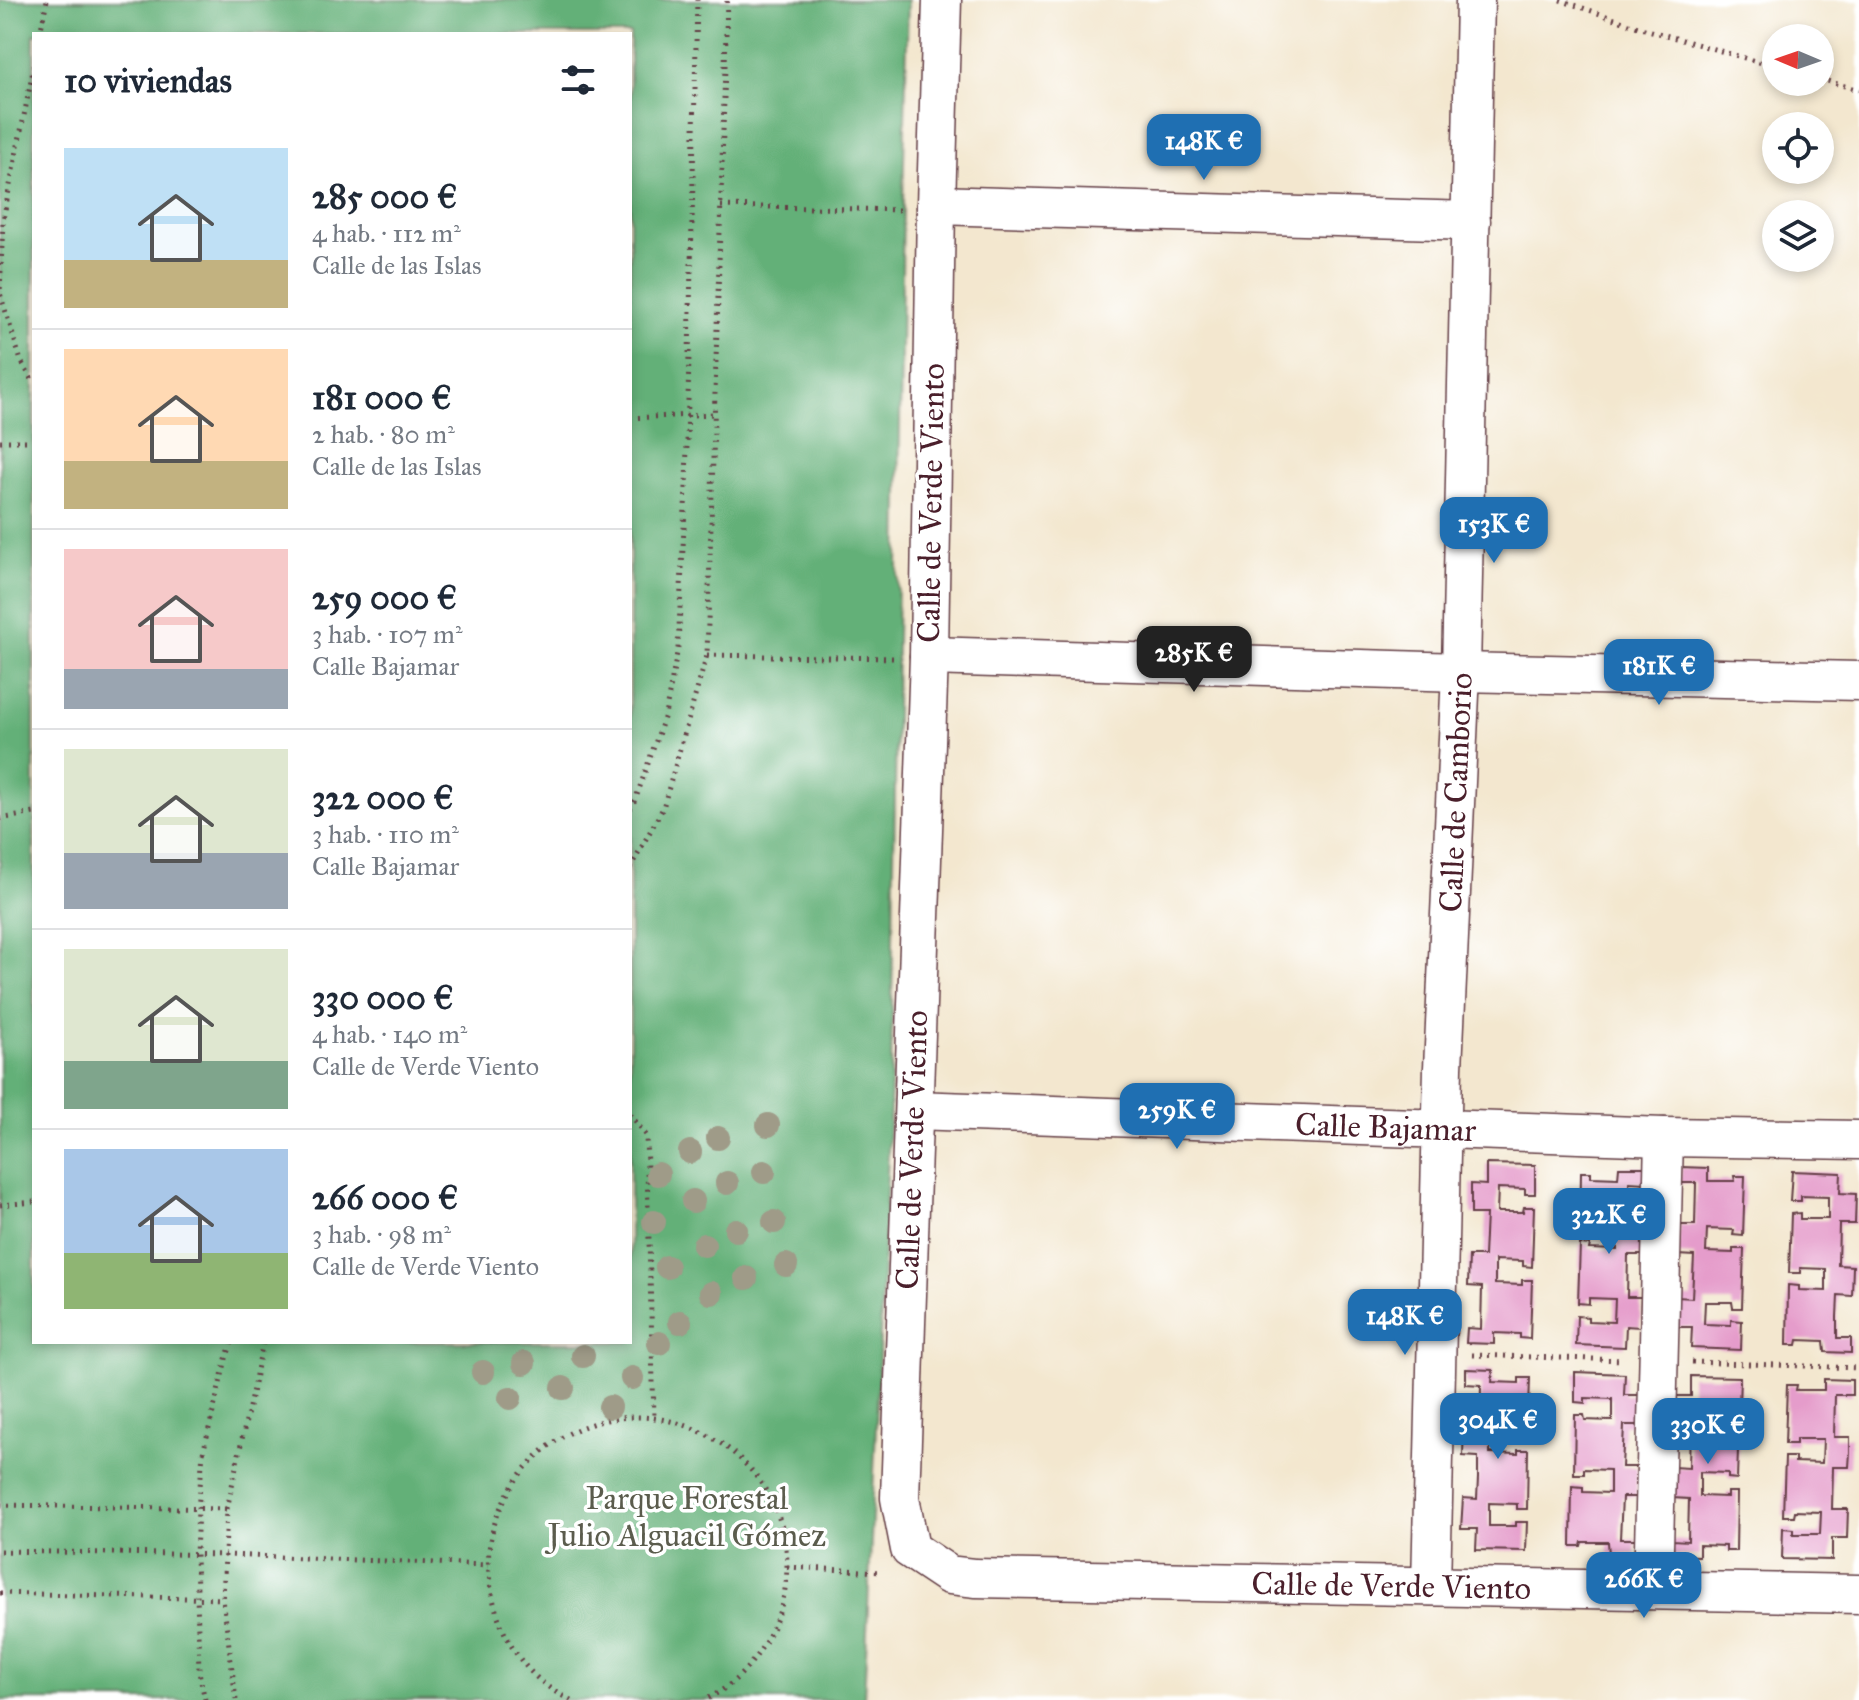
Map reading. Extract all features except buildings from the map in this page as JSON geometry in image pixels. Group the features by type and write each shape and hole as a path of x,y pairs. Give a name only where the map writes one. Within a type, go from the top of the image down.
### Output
{"street":[{"name":"Calle de Verde Viento","path":"942,0 921,208 913,657 914,1110 900,1498 910,1549 949,1575 975,1578 1859,1594"},
{"name":"Calle de Camborio","path":"1431,1586 1443,1068 1461,672 1475,0"},
{"path":"921,208 1471,221"},
{"path":"913,657 1859,681"},
{"name":"Calle Bajamar","path":"914,1110 1664,1137 1859,1140"},
{"path":"1653,1589 1664,1137"}],"path":[{"path":"40,32 47,0"},
{"path":"632,805 665,715 678,648 686,487 697,0"},
{"path":"632,864 663,808 707,655 727,0"},
{"path":"1560,0 1641,28 1762,63"},
{"path":"32,76 3,220 0,293 21,361 32,380"},
{"path":"1834,83 1859,90"},
{"path":"721,206 921,208"},
{"path":"632,418 714,414"},
{"path":"0,441 32,441"},
{"path":"707,655 913,657"},
{"path":"0,819 32,813"},
{"path":"632,1117 646,1135 654,1417"},
{"path":"0,1205 32,1202"},
{"path":"205,1700 199,1672 198,1509 203,1453 231,1344"},
{"path":"236,1700 223,1599 227,1509 263,1344"},
{"path":"571,1700 537,1677 516,1654 500,1626 491,1596 488,1565 491,1534 501,1504 517,1477 538,1454 563,1436 592,1423 623,1417 654,1417 684,1424 713,1437 738,1456 759,1479 774,1506 784,1536 787,1567 783,1598 774,1628 758,1655 736,1678 704,1700"},
{"path":"0,1505 227,1509"},
{"path":"0,1551 196,1554 488,1565"},
{"path":"787,1567 890,1572"},
{"path":"0,1593 223,1599"}],"green space":[{"name":"Parque Forestal Julio Alguacil Gómez","path":"0,0 908,0 891,1086 864,1700 0,1700"}]}
